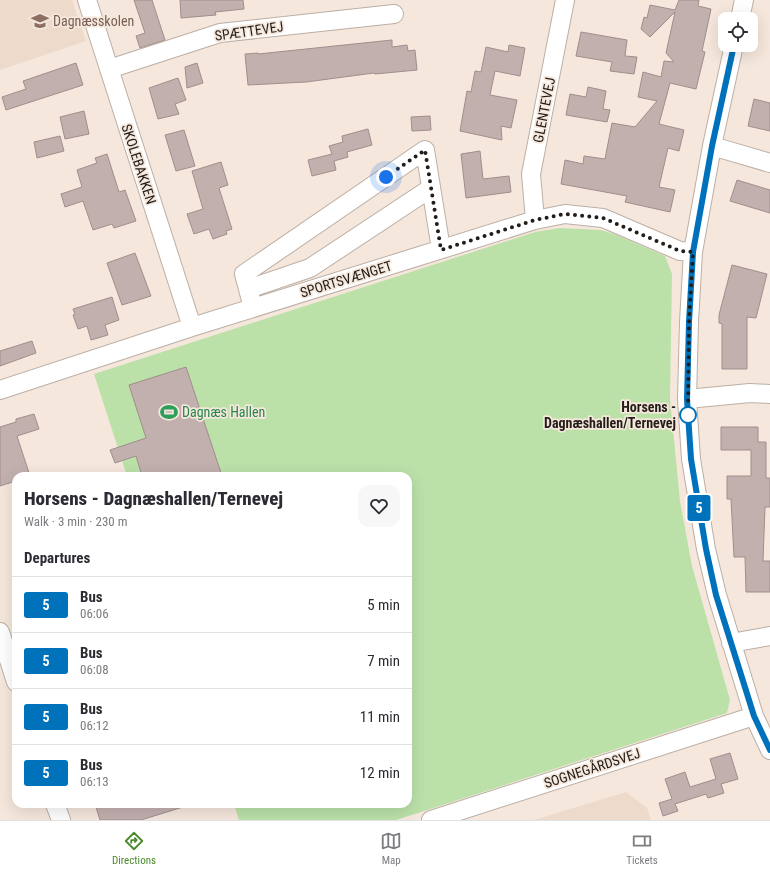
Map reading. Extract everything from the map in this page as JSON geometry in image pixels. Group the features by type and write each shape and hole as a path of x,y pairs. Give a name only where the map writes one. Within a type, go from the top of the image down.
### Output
{"street":[{"name":"SKOLEBAKKEN","path":"87,0 192,327"},
{"name":"GLENTEVEJ","path":"535,220 531,174 564,0"},
{"path":"741,12 744,0"},
{"name":"SPÆTTEVEJ","path":"109,69 220,33 394,14"},
{"path":"732,52 712,146 693,252 687,399 691,459 706,549 716,595 754,716 770,750"},
{"path":"712,146 770,163"},
{"path":"253,308 244,274 425,150 441,250"},
{"path":"248,289 310,268 431,188"},
{"name":"SPORTSVÆNGET","path":"0,390 192,327 535,220 565,214 603,218 680,251 693,252"},
{"path":"687,399 750,394 770,394"},
{"path":"0,632 3,651 12,672"},
{"path":"731,643 770,636"},
{"name":"SOGNEGÅRDSVEJ","path":"431,820 754,716"},
{"path":"56,808 61,820"}],"shaded area":[{"name":"Dagnæsskolen","path":"0,0 72,0 86,41 0,70"},
{"path":"626,792 647,808 651,820 534,820"}],"green space":[{"path":"560,228 601,230 617,235 665,256 672,274 670,399 680,501 692,566 730,700 727,713 396,820 239,820 235,808 412,808 412,472 126,472 94,374 535,232"}],"building":[{"path":"134,0 152,0 165,40 140,48 136,36 145,33"},
{"path":"180,0 243,0 244,9 215,12 216,15 181,18"},
{"path":"679,0 699,0 698,6 711,9 702,51 705,52 696,89 670,83 659,124 684,130 679,151 668,148 659,187 675,190 670,212 625,202 627,196 561,184 565,160 583,164 584,156 605,159 612,123 635,127 657,101 638,97 643,72 661,77 664,61 674,62 666,53 675,12 650,37 641,29 644,17 647,18 650,5 675,10"},
{"path":"581,32 627,40 625,56 637,57 634,74 610,71 612,62 576,56"},
{"path":"392,40 392,47 407,45 408,51 415,50 417,70 374,73 306,82 248,85 245,54 258,54"},
{"path":"509,45 525,48 520,76 495,71 490,95 517,100 511,128 501,126 502,140 460,131 467,91 471,92 475,71 481,72 486,47 508,52"},
{"path":"76,63 83,85 6,110 2,97 26,89 23,81"},
{"path":"197,63 203,83 187,88 185,67"},
{"path":"178,78 186,100 175,104 179,114 158,119 149,88"},
{"path":"588,87 606,91 603,109 610,110 607,122 566,115 570,94 586,97"},
{"path":"754,99 770,103 770,131 748,126"},
{"path":"84,111 89,134 65,139 60,117"},
{"path":"430,116 431,130 412,131 411,117"},
{"path":"368,129 372,145 347,152 348,157 334,161 336,170 312,176 308,160 332,154 329,146 343,142 342,136"},
{"path":"184,130 195,166 176,171 165,135"},
{"path":"60,136 64,151 37,158 34,142"},
{"path":"480,151 483,179 509,176 511,192 466,198 461,154"},
{"path":"107,154 119,192 125,190 136,221 114,228 112,224 93,230 83,201 65,207 61,194 82,187 77,170 97,163 95,158"},
{"path":"221,162 228,185 219,188 232,229 226,231 227,234 213,239 209,229 194,234 187,214 203,209 192,171"},
{"path":"737,180 770,190 770,213 730,201"},
{"path":"135,253 151,296 122,305 107,263"},
{"path":"732,265 767,274 756,318 747,317 747,369 722,369 722,324 719,323 719,315"},
{"path":"112,297 119,320 105,325 108,335 91,340 87,326 78,329 73,315 75,314 73,309"},
{"path":"32,341 36,353 0,366 0,351"},
{"name":"Dagnæs Hallen","path":"186,367 221,472 141,472 136,456 115,463 110,450 146,438 129,385"},
{"path":"34,414 39,429 17,436 29,472 12,472 12,482 0,486 0,427 16,422 16,419"},
{"path":"721,427 758,427 758,442 766,442 766,478 770,478 770,507 765,507 763,561 770,561 770,592 746,592 745,557 734,557 731,499 727,499 727,476 751,476 751,450 721,450"},
{"path":"730,753 738,779 721,784 724,793 708,798 706,794 675,804 678,811 663,816 659,803 672,799 665,779 685,772 690,787 716,779 710,759"},
{"path":"96,808 180,808 141,820 100,820"}],"bus line":[{"name":"5","path":"732,52 712,146 693,252 687,399 691,459 706,549 716,595 754,716 770,750"}],"place":[{"name":"Dagnæsskolen","path":"40,21"},
{"name":"Dagnæs Hallen","path":"169,412"},
{"name":"Horsens - Dagnæshallen/Ternevej","path":"688,415"}],"route":[{"path":"386,177 425,150 441,250 535,220 565,214 603,218 680,251 693,252 689,322 688,415"}]}
